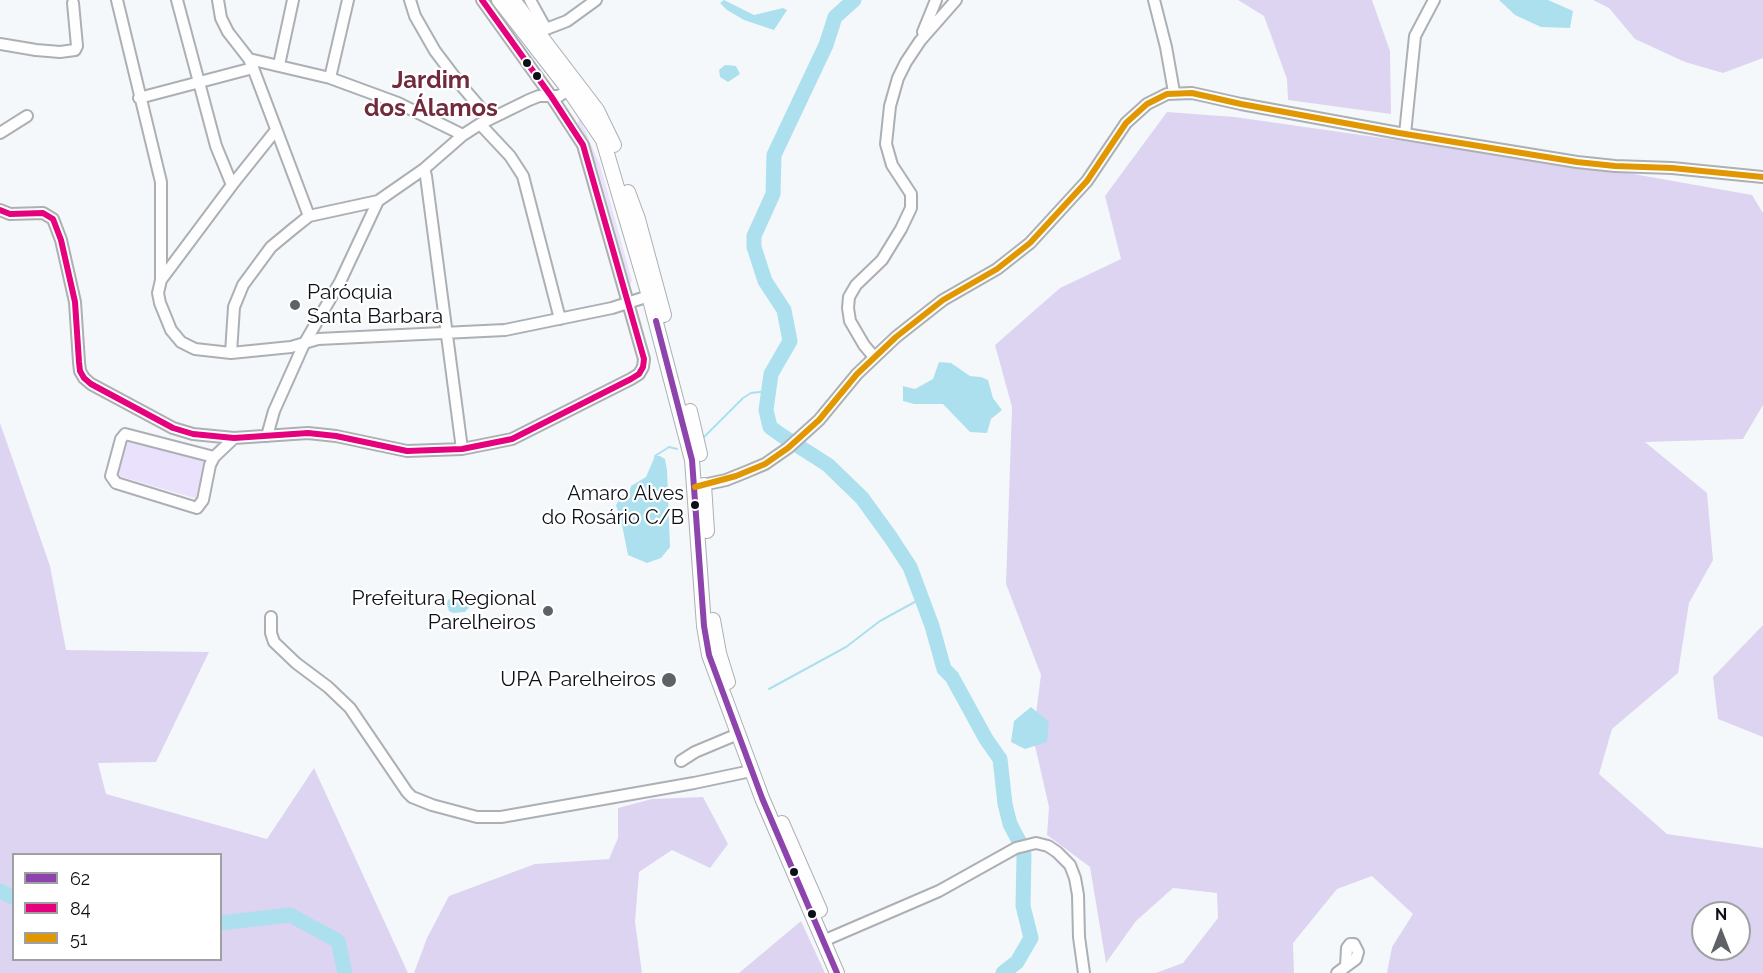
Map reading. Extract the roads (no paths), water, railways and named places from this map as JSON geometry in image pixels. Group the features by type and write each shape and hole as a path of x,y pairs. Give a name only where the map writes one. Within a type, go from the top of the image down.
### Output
{"main road":[{"path":"505,1 537,36 572,87 597,110 612,139 638,219 653,295 696,433 707,642 751,771 766,797"},
{"path":"699,486 713,625 728,679 766,797 827,940 837,973"},
{"path":"827,940 847,973"}],"street":[{"path":"117,0 161,182 161,280 158,293 160,303 166,321 176,337 195,349 231,353 304,344 318,339 504,330 560,319 653,295"},
{"path":"177,0 216,146 232,185"},
{"path":"218,0 221,18 228,32 251,64 309,216"},
{"path":"279,65 293,0"},
{"path":"330,78 348,0"},
{"path":"410,0 415,16 432,45 523,176 560,319"},
{"path":"530,0 537,36 567,21 596,0"},
{"path":"874,357 850,321 849,297 856,285 882,260 902,229 911,208 911,194 892,165 886,144 886,131 898,78 920,41 936,0"},
{"path":"920,41 956,0"},
{"path":"1154,0 1174,92"},
{"path":"1405,134 1416,36 1434,0"},
{"path":"0,210 10,214 43,213 53,219 59,234 75,302 80,371 91,384 173,428 193,434 234,438 308,433 336,436 407,451 462,449 500,442 528,431 631,379 644,367 642,351 588,159 576,133 484,5 505,1"},
{"path":"0,44 60,52 75,50 77,46 73,3"},
{"path":"139,98 251,64 279,65 330,78 398,103 463,135"},
{"path":"231,353 234,308 243,285 271,247 309,216 378,201 424,169 463,135 485,122 529,100 539,96 559,96 572,87"},
{"path":"699,486 726,480 756,468 788,448 811,429 874,357 943,300 997,269 1030,243 1087,181 1117,134 1131,118 1153,100 1174,92 1203,95 1405,134 1584,163 1678,168 1763,177"},
{"path":"0,133 27,116"},
{"path":"161,280 276,130"},
{"path":"424,169 462,449"},
{"path":"267,436 274,411 304,344 340,282 378,201"},
{"path":"214,457 125,434 121,439 111,476 116,483 197,508 203,500 210,465 214,457 234,438"},
{"path":"271,617 271,633 274,642 350,708 407,792 412,797 432,805 477,817 501,817 751,771"},
{"path":"681,761 695,752 738,734"},
{"path":"827,940 939,891 1016,848 1036,843 1048,846 1070,865 1075,878 1078,895 1078,938 1084,973"}],"water":[{"path":"724,0 754,15 783,8 787,10 774,30 744,20 727,10 720,3"},
{"path":"1499,0 1548,0 1573,11 1570,28 1541,27 1515,15"},
{"path":"725,65 736,66 740,74 728,82 720,77 719,70"},
{"path":"939,362 951,363 970,376 988,380 993,398 1002,410 991,419 987,433 970,432 943,404 914,404 903,401 903,386 915,389 933,379"},
{"path":"655,456 665,459 667,470 670,547 661,558 647,563 628,555 616,505 621,496 629,493 631,486 646,477"},
{"path":"467,594 471,605 465,612 449,611 448,600"},
{"path":"1031,707 1049,722 1047,742 1025,749 1011,742 1014,721"}],"waterway":[{"path":"854,0 835,17 826,45 774,155 773,194 754,236 754,247 765,281 784,310 790,341 771,374 766,410 770,427 828,465 862,498 891,538 910,567 932,626 944,669 952,677 986,739 1000,759 1005,804 1010,824 1024,855 1023,906 1031,938 1017,962 1003,973"},
{"path":"704,437 743,398 751,393 768,391"},
{"path":"655,456 669,447 677,449"},
{"path":"769,689 846,647 880,621 922,598"},
{"path":"0,891 12,897"},
{"path":"222,923 290,915 338,941 345,973"}],"place":[{"name":"Paróquia Santa Barbara","path":"295,305"},
{"name":"Amaro Alves do Rosário C/B","path":"695,505"},
{"name":"Prefeitura Regional Parelheiros","path":"548,611"},
{"name":"UPA Parelheiros","path":"669,680"}],"district":[{"name":"Jardim dos Álamos","path":"431,95"}]}
